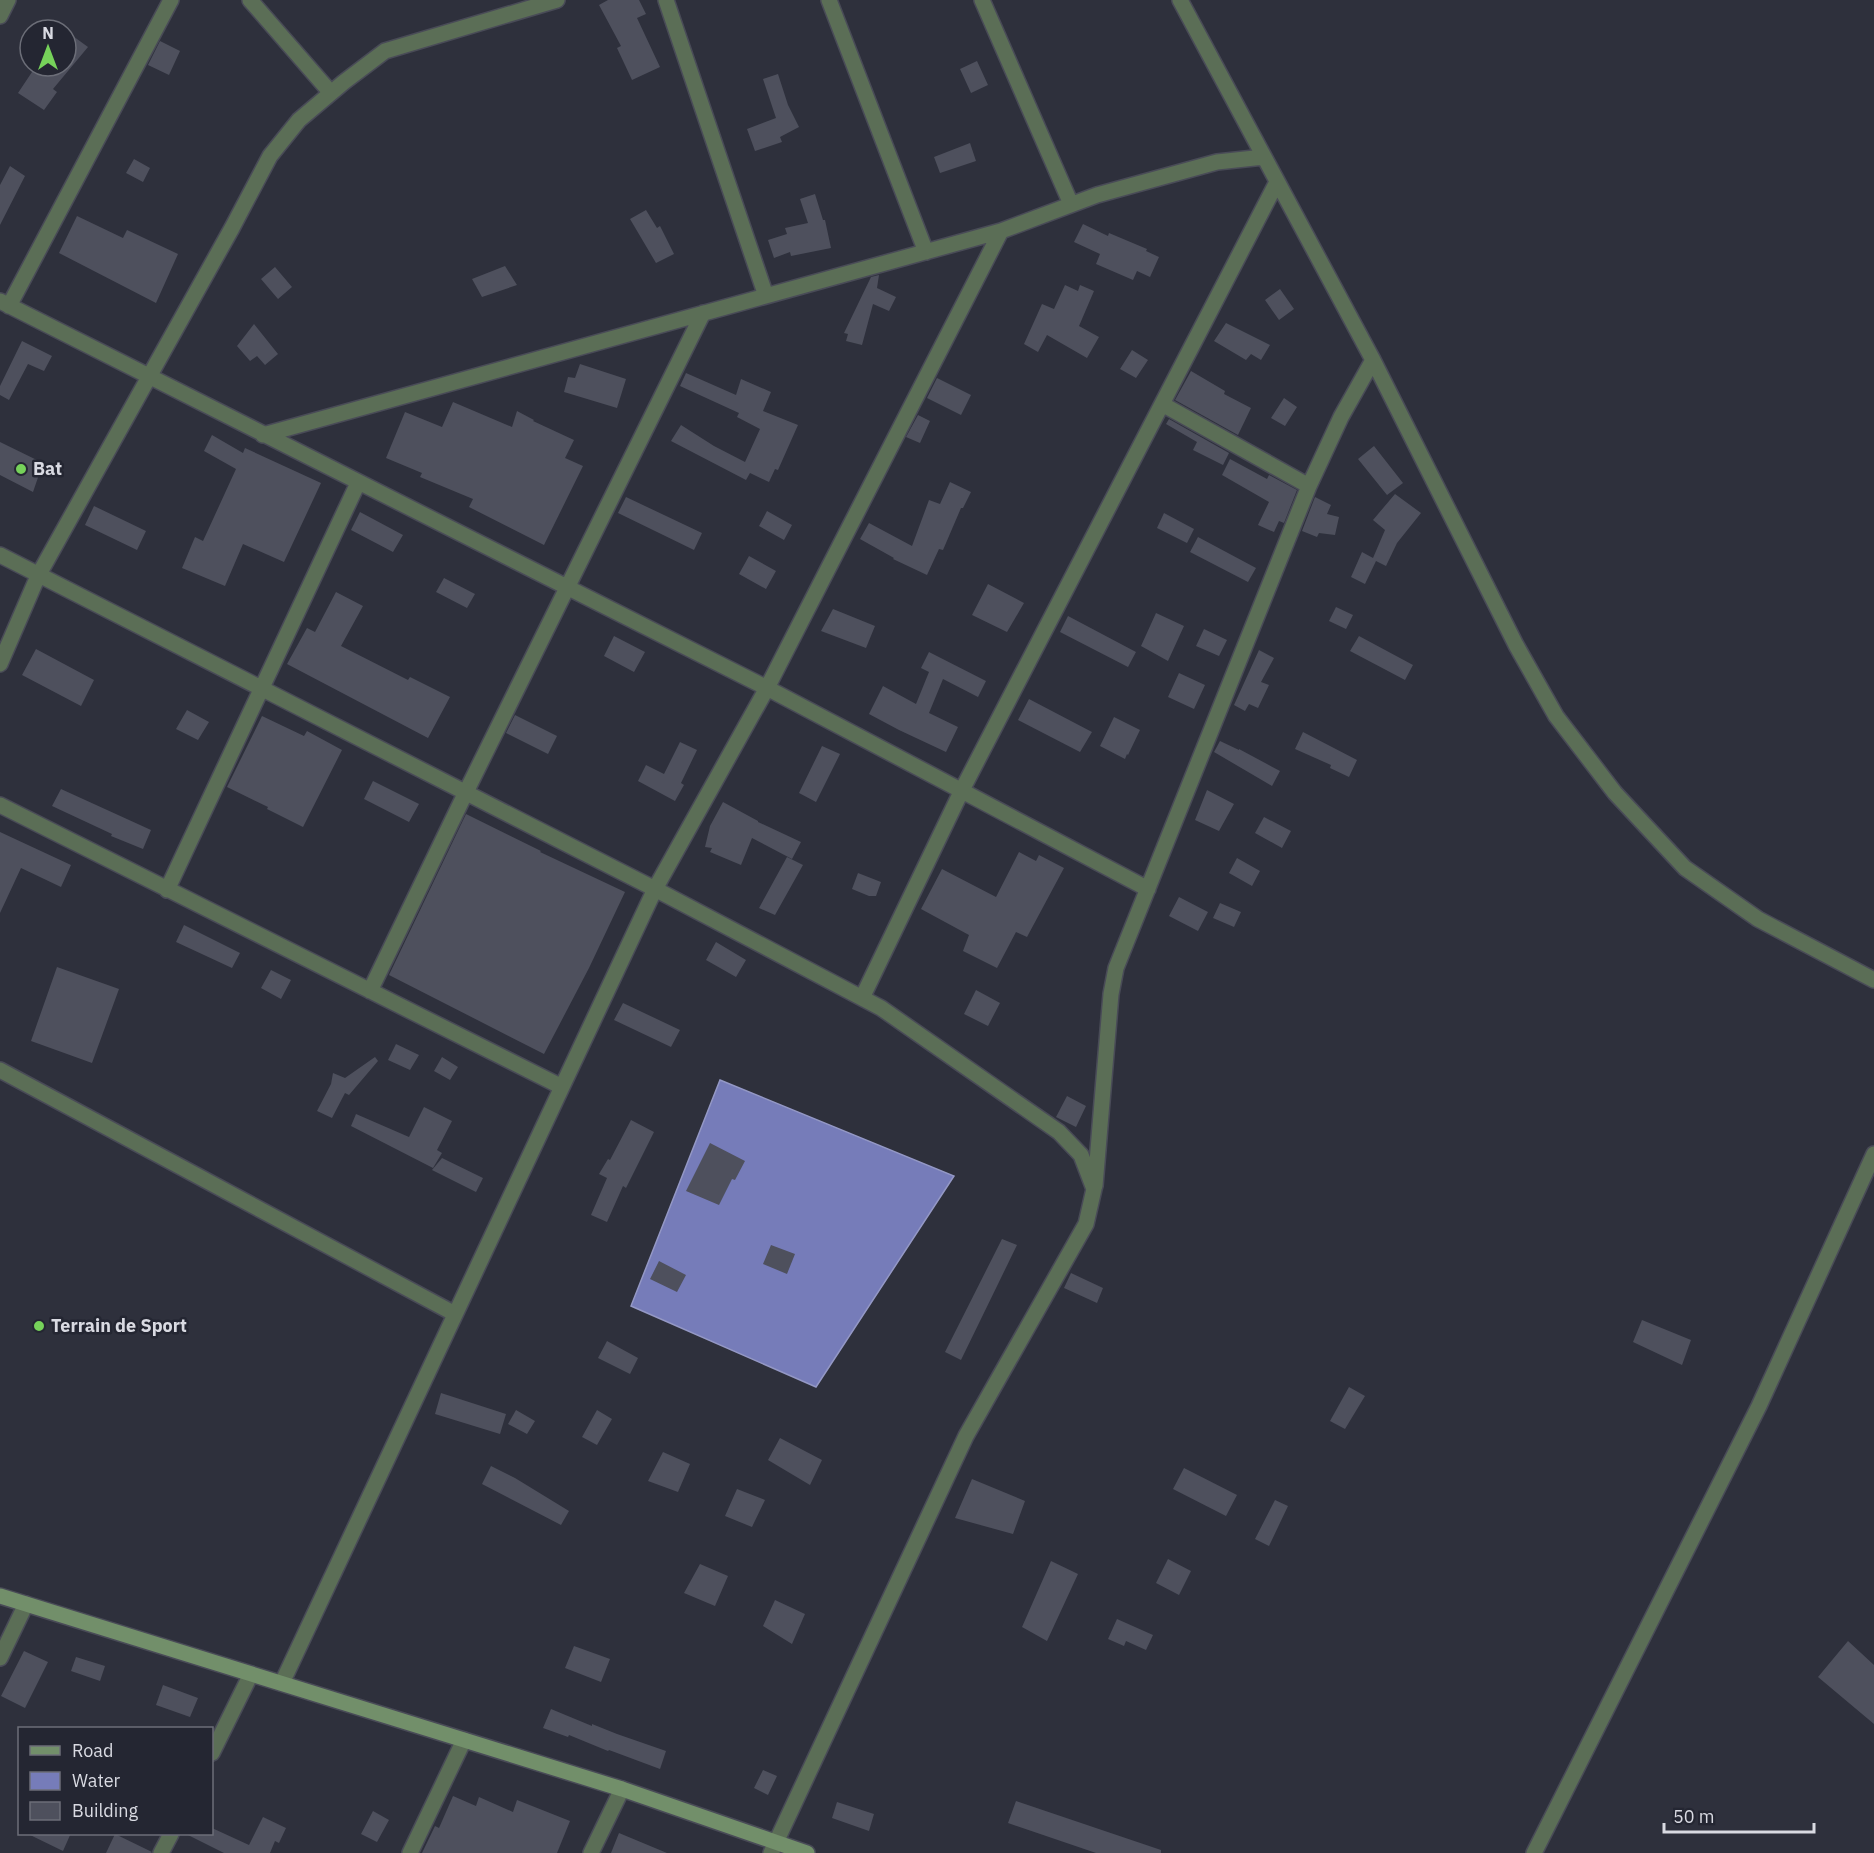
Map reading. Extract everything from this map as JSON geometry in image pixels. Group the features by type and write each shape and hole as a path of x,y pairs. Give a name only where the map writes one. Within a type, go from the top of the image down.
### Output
{"main road":[{"path":"0,1596 622,1789 774,1848 807,1853"}],"street":[{"path":"0,16 8,0"},
{"path":"171,0 5,304 767,688 1148,889"},
{"path":"250,0 331,93"},
{"path":"0,664 38,576 270,156 300,120 385,51 557,0"},
{"path":"666,0 766,296"},
{"path":"829,0 926,252"},
{"path":"982,0 1071,204"},
{"path":"1180,0 1373,360 1516,645 1556,716 1615,793 1685,868 1758,919 1874,980"},
{"path":"263,435 1000,231 1071,204 1217,162 1264,158"},
{"path":"862,998 962,790 1277,182"},
{"path":"282,1683 655,889 767,688 1000,231"},
{"path":"370,991 703,313"},
{"path":"774,1848 966,1436 1086,1224 1094,1189 1111,994 1116,968 1308,486 1341,417 1373,360"},
{"path":"1162,404 1308,486"},
{"path":"167,890 358,483"},
{"path":"0,555 655,889 881,1008 1059,1132 1081,1155 1094,1189"},
{"path":"0,805 562,1088"},
{"path":"0,1070 455,1314"},
{"path":"1534,1853 1759,1406 1874,1154"},
{"path":"0,1658 26,1605"},
{"path":"213,1751 251,1674"},
{"path":"410,1853 464,1740"},
{"path":"591,1853 622,1789"},
{"path":"161,1853 170,1835"}],"water":[{"path":"720,1080 954,1176 816,1387 631,1306"}],"building":[{"path":"608,0 639,0 646,14 637,18 660,67 632,80 617,48 621,46 599,5"},
{"path":"78,40 88,47 78,59"},
{"path":"160,41 180,51 169,75 148,65"},
{"path":"977,61 988,85 971,93 960,69"},
{"path":"778,74 788,105 799,127 780,137 782,142 755,151 747,129 776,118 763,79"},
{"path":"28,78 62,78 53,89 57,92 44,110 18,93"},
{"path":"970,143 976,161 940,173 934,157"},
{"path":"134,159 150,168 143,182 126,173"},
{"path":"10,166 25,176 0,225 0,185"},
{"path":"815,194 823,220 825,220 831,248 791,256 790,252 774,258 768,240 787,234 785,228 808,223 800,199"},
{"path":"646,210 657,228 660,226 674,254 656,263 630,219"},
{"path":"77,216 123,238 127,230 178,254 156,303 59,253"},
{"path":"1083,224 1108,236 1109,233 1147,249 1146,251 1159,257 1150,277 1137,271 1133,280 1096,264 1100,254 1074,242"},
{"path":"505,266 517,285 482,297 472,279"},
{"path":"275,267 292,287 278,299 261,279"},
{"path":"879,275 877,288 896,297 889,311 873,304 862,345 846,341 848,334 844,333 871,277"},
{"path":"1065,285 1078,291 1080,285 1094,291 1079,326 1099,337 1087,358 1047,335 1038,352 1024,344 1042,304 1054,309"},
{"path":"1280,289 1294,309 1279,320 1265,300"},
{"path":"1226,323 1270,345 1261,360 1251,354 1246,360 1214,341"},
{"path":"254,324 278,354 265,365 257,356 250,361 237,346"},
{"path":"22,341 52,356 44,371 28,364 9,400 0,395 0,386"},
{"path":"1132,350 1148,360 1136,378 1120,369"},
{"path":"580,364 626,379 617,408 564,392 568,377 575,378"},
{"path":"1191,371 1225,391 1224,394 1251,408 1238,435 1175,400"},
{"path":"686,373 736,395 741,379 771,392 763,411 798,425 778,470 775,469 769,482 750,473 746,480 671,441 681,425 745,462 760,429 737,417 739,413 680,386"},
{"path":"937,378 971,395 961,415 927,398"},
{"path":"1284,398 1297,407 1285,426 1271,418"},
{"path":"453,402 512,427 517,411 574,440 565,458 583,466 544,545 469,507 473,499 420,477 422,473 386,458 405,412 442,427"},
{"path":"918,415 930,421 920,443 906,437"},
{"path":"1169,419 1229,453 1223,465 1193,450 1197,442 1166,424"},
{"path":"212,435 243,453 245,448 321,483 284,562 243,544 225,586 182,568 195,537 203,541 236,469 204,451"},
{"name":"Bat","path":"0,442 43,463 33,492 0,475"},
{"path":"1374,446 1403,483 1387,495 1358,459"},
{"path":"1230,459 1267,479 1269,475 1297,490 1284,523 1279,521 1274,532 1258,525 1269,502 1222,475"},
{"path":"950,482 971,492 961,508 943,550 939,549 927,575 893,559 860,539 869,523 912,546 929,500 940,504"},
{"path":"1395,494 1421,513 1397,543 1386,566 1376,561 1365,584 1351,577 1362,552 1373,558 1385,530 1373,520"},
{"path":"626,497 702,533 694,550 618,513"},
{"path":"1315,497 1331,505 1327,514 1339,517 1335,535 1319,533 1317,537 1302,531"},
{"path":"94,506 146,531 137,550 85,525"},
{"path":"767,511 792,525 784,540 759,526"},
{"path":"360,512 403,535 393,552 351,530"},
{"path":"1164,513 1194,529 1187,543 1157,528"},
{"path":"1198,537 1256,568 1248,582 1190,552"},
{"path":"749,556 776,571 766,589 739,574"},
{"path":"444,578 475,594 467,608 436,592"},
{"path":"988,584 1024,603 1007,632 972,615"},
{"path":"336,592 363,606 341,646 408,680 410,677 450,697 428,738 287,664 307,628 315,632"},
{"path":"1336,607 1353,615 1346,629 1329,621"},
{"path":"833,609 875,626 866,648 821,631"},
{"path":"1156,613 1184,626 1168,661 1141,646"},
{"path":"1068,616 1136,652 1128,667 1060,632"},
{"path":"1204,629 1227,640 1219,656 1196,646"},
{"path":"614,636 645,652 634,672 604,656"},
{"path":"1359,636 1413,665 1405,680 1350,651"},
{"path":"36,649 94,680 81,706 22,675"},
{"path":"1259,650 1274,658 1261,682 1269,685 1258,708 1249,704 1245,711 1234,705"},
{"path":"929,652 986,681 978,697 943,679 929,713 958,727 946,752 869,714 883,686 916,704 929,672 921,668"},
{"path":"1179,673 1205,685 1194,709 1168,697"},
{"path":"1029,699 1092,732 1080,752 1018,720"},
{"path":"187,710 209,722 198,740 176,729"},
{"path":"515,715 557,736 548,754 506,733"},
{"path":"262,716 304,736 307,731 342,750 303,827 227,787"},
{"path":"1114,717 1140,730 1125,759 1100,746"},
{"path":"1303,732 1357,760 1349,777 1330,768 1331,765 1295,749"},
{"path":"1220,741 1280,771 1272,786 1214,752"},
{"path":"680,742 697,750 681,783 684,785 675,801 638,781 646,765 664,774"},
{"path":"822,746 840,754 816,802 799,793"},
{"path":"373,781 419,804 409,822 364,799"},
{"path":"61,789 151,830 143,849 111,836 112,834 52,806"},
{"path":"1207,790 1234,804 1219,831 1195,820"},
{"path":"723,802 758,822 801,842 792,859 752,838 741,865 710,852 712,848 705,847 710,826"},
{"path":"466,814 625,892 544,1054 389,975"},
{"path":"1264,817 1291,831 1282,848 1255,833"},
{"path":"0,832 71,865 61,887 21,868 0,913"},
{"path":"1019,852 1036,861 1039,855 1064,868 1027,937 1016,932 997,968 963,951 969,935 921,909 942,869 996,897"},
{"path":"787,857 803,865 775,915 759,908"},
{"path":"1237,858 1260,871 1252,886 1229,873"},
{"path":"858,873 881,882 876,896 869,896 852,889"},
{"path":"1179,897 1208,912 1198,931 1169,916"},
{"path":"1220,903 1241,912 1234,927 1213,918"},
{"path":"184,925 240,953 232,968 176,942"},
{"path":"716,942 746,960 736,977 706,960"},
{"path":"57,967 119,989 92,1063 31,1041"},
{"path":"271,970 291,980 281,999 261,988"},
{"path":"976,990 1000,1003 988,1026 964,1014"},
{"path":"623,1003 680,1030 671,1047 614,1020"},
{"path":"396,1044 419,1055 410,1070 388,1060"},
{"path":"375,1057 378,1061 349,1095 345,1093 332,1118 317,1111 331,1084 333,1073 345,1078"},
{"path":"442,1057 458,1067 450,1080 434,1071"},
{"path":"1067,1096 1086,1106 1076,1127 1056,1117"},
{"path":"424,1107 452,1121 437,1150 442,1153 433,1168 351,1126 356,1114 409,1137"},
{"path":"631,1120 654,1132 626,1188 623,1186 607,1222 591,1215 607,1178 599,1174 608,1159 610,1160"},
{"path":"710,1143 745,1161 735,1180 732,1179 719,1205 686,1191"},
{"path":"442,1158 483,1178 476,1192 432,1170"},
{"path":"1002,1239 1017,1245 961,1360 945,1352"},
{"path":"771,1245 795,1254 787,1274 763,1264"},
{"path":"659,1261 686,1275 677,1292 650,1279"},
{"path":"1071,1273 1103,1288 1097,1303 1064,1288"},
{"path":"1642,1320 1691,1340 1682,1365 1633,1342"},
{"path":"607,1341 638,1358 630,1374 598,1358"},
{"path":"1349,1387 1365,1396 1345,1429 1330,1421"},
{"path":"441,1393 506,1414 500,1434 435,1414"},
{"path":"516,1410 535,1421 527,1434 508,1424"},
{"path":"597,1410 612,1419 597,1445 582,1437"},
{"path":"780,1438 822,1460 810,1485 768,1460"},
{"path":"663,1452 690,1464 678,1492 648,1481"},
{"path":"491,1466 569,1511 561,1525 482,1484"},
{"path":"1184,1468 1237,1495 1226,1516 1173,1489"},
{"path":"972,1479 1025,1501 1013,1534 955,1518"},
{"path":"737,1489 765,1500 752,1527 725,1516"},
{"path":"1275,1500 1288,1506 1269,1546 1255,1539"},
{"path":"1168,1559 1191,1571 1179,1595 1156,1583"},
{"path":"1051,1561 1078,1574 1047,1641 1022,1627"},
{"path":"700,1564 728,1576 715,1606 684,1593"},
{"path":"775,1600 805,1614 792,1644 763,1626"},
{"path":"1117,1619 1153,1635 1146,1650 1126,1641 1124,1646 1108,1639"},
{"path":"1848,1641 1874,1665 1874,1724 1818,1677"},
{"path":"574,1646 610,1659 601,1682 565,1668"},
{"path":"24,1651 48,1662 25,1708 1,1696"},
{"path":"76,1657 105,1666 100,1681 71,1671"},
{"path":"163,1685 198,1698 190,1717 156,1705"},
{"path":"551,1709 592,1726 592,1724 666,1751 660,1769 569,1735 568,1737 543,1728"},
{"path":"763,1770 777,1776 768,1795 754,1788"},
{"path":"453,1796 476,1806 479,1797 513,1812 517,1800 570,1821 557,1853 422,1853 435,1826 439,1828"},
{"path":"1016,1801 1161,1850 1161,1853 1096,1853 1008,1823"},
{"path":"837,1802 874,1814 869,1831 832,1818"},
{"path":"373,1811 389,1820 377,1842 361,1834"},
{"path":"263,1817 286,1828 279,1843 275,1841 270,1853 224,1853 188,1835 213,1835 213,1828 249,1845"},
{"path":"619,1833 667,1853 611,1853"},
{"path":"30,1835 70,1835 63,1851"},
{"path":"115,1835 152,1852 151,1853 106,1853"}],"place":[{"name":"Bat","path":"21,469"},
{"name":"Terrain de Sport","path":"39,1326"}]}
